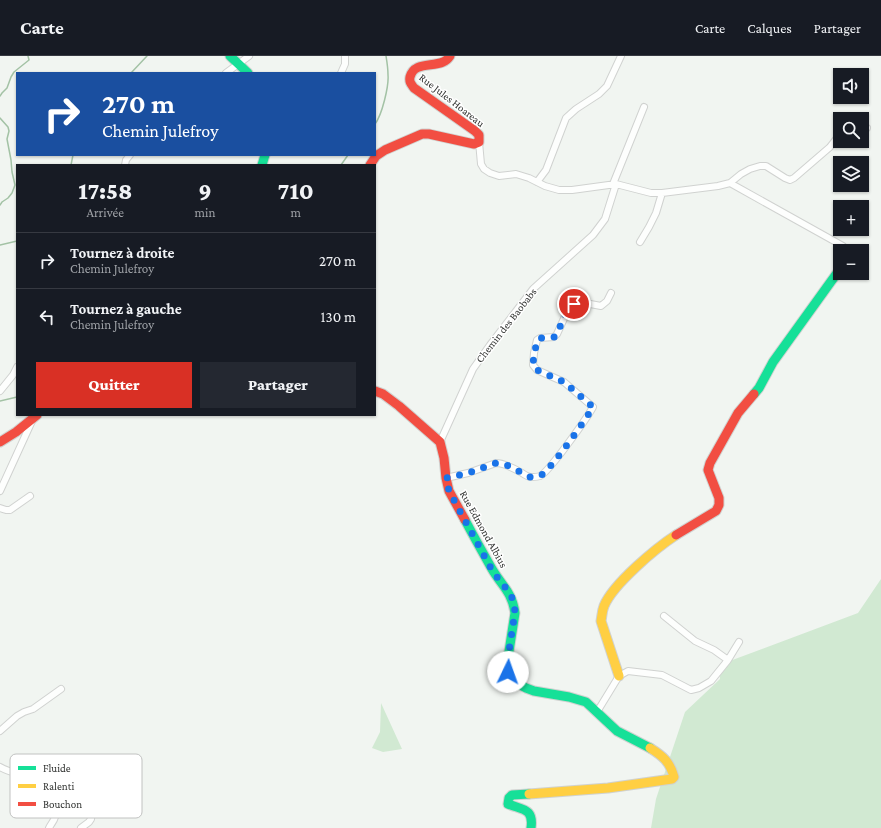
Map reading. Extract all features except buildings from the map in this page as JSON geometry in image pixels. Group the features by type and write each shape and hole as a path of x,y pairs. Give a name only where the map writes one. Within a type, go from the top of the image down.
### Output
{"main road":[{"path":"230,56 247,72"},
{"name":"Rue Jules Hoareau","path":"376,156 385,150 422,134 429,134 474,144 479,142 479,135 475,131 410,84 409,78 411,72 417,67 442,63 450,56"},
{"path":"619,676 601,621 601,614 608,599 617,586 657,549 676,535 716,511 719,505 719,498 708,470 710,463 738,413 759,388 773,362 833,279"},
{"path":"376,391 383,394 400,406 440,442"},
{"path":"0,442 35,417"},
{"name":"Rue Edmond Albius","path":"440,442 449,491 493,572 511,595 514,604 515,612 507,664 508,672 512,681 530,690 574,698 587,702 618,731 649,747 667,761 674,772 674,777 668,780 608,788 512,795 508,798 508,804 528,811 532,817 531,828"}],"street":[{"path":"227,72 249,56"},
{"path":"341,72 345,64 346,56"},
{"path":"537,182 546,170 566,118 576,109 599,94 607,86 620,56"},
{"name":"Chemin des Baobabs","path":"440,442 473,369 533,288 593,235 605,220 615,184 644,107"},
{"path":"479,142 481,164 484,169 499,176 516,174 558,190 572,190 615,184 651,193 718,186 730,183 741,174 760,166 766,166 790,180 833,143"},
{"path":"730,183 839,244"},
{"path":"640,242 656,212 662,193"},
{"path":"446,478 468,473 496,463 512,467 529,477 539,476 544,473 589,415 593,407 564,382 537,370 533,365 534,353 538,340 540,338 554,337 557,334 566,312 574,304 585,303 601,306 607,301 612,293"},
{"path":"0,391 16,369"},
{"path":"0,491 35,417"},
{"path":"0,508 10,510 30,496"},
{"path":"664,616 695,641 714,650 728,660"},
{"path":"597,712 619,676 628,671 662,675 692,690 699,688 711,681 728,660 739,642"},
{"path":"0,731 21,714 33,709 62,689"},
{"path":"0,767 10,771"},
{"path":"49,828 54,818"},
{"path":"82,828 91,818"}],"green space":[{"path":"881,579 881,828 651,828 656,799 685,712 720,679 719,665 858,613"},
{"path":"381,703 402,749 383,752 372,748 380,732"}],"waterway":[{"path":"0,96 7,88 14,72 29,60 28,56"},
{"path":"132,72 147,56"},
{"path":"376,123 384,100 388,80 386,56"},
{"path":"0,118 8,127 9,131 7,139 15,185 12,193 0,205"},
{"path":"71,164 73,156"},
{"path":"342,164 347,156"},
{"path":"0,245 16,241"},
{"path":"0,401 16,397"}],"traffic: fast":[{"path":"230,56 247,72"},
{"path":"262,164 265,156"},
{"path":"754,394 759,388 773,362 833,279"},
{"path":"465,520 492,569 509,594 514,606 515,613 507,664 508,673 513,681 534,691 569,697 586,702 617,731 650,748"},
{"path":"529,794 512,795 509,798 508,804 529,813 531,817 531,828"}],"traffic: slow":[{"path":"619,676 601,621 604,606 616,587 625,577 647,557 676,535"},
{"path":"529,794 608,788 672,779 674,777 668,763 650,748"}],"traffic: jam":[{"path":"376,156 385,150 422,134 429,134 474,144 479,142 479,135 475,131 414,88 410,82 410,77 415,69 443,62 450,56"},
{"path":"371,164 376,156"},
{"path":"376,391 383,394 399,406 440,442 449,491 465,520"},
{"path":"676,535 716,511 719,505 719,498 708,470 710,463 738,413 754,394"},
{"path":"0,442 16,432 36,416"}],"route":[{"path":"508,672 507,664 515,612 514,604 511,595 493,572 457,506 449,491 446,478 468,473 496,463 512,467 529,477 539,476 544,473 589,415 593,407 589,403 564,382 537,370 533,365 534,353 538,340 540,338 554,337 557,334 566,312 574,304"}]}
